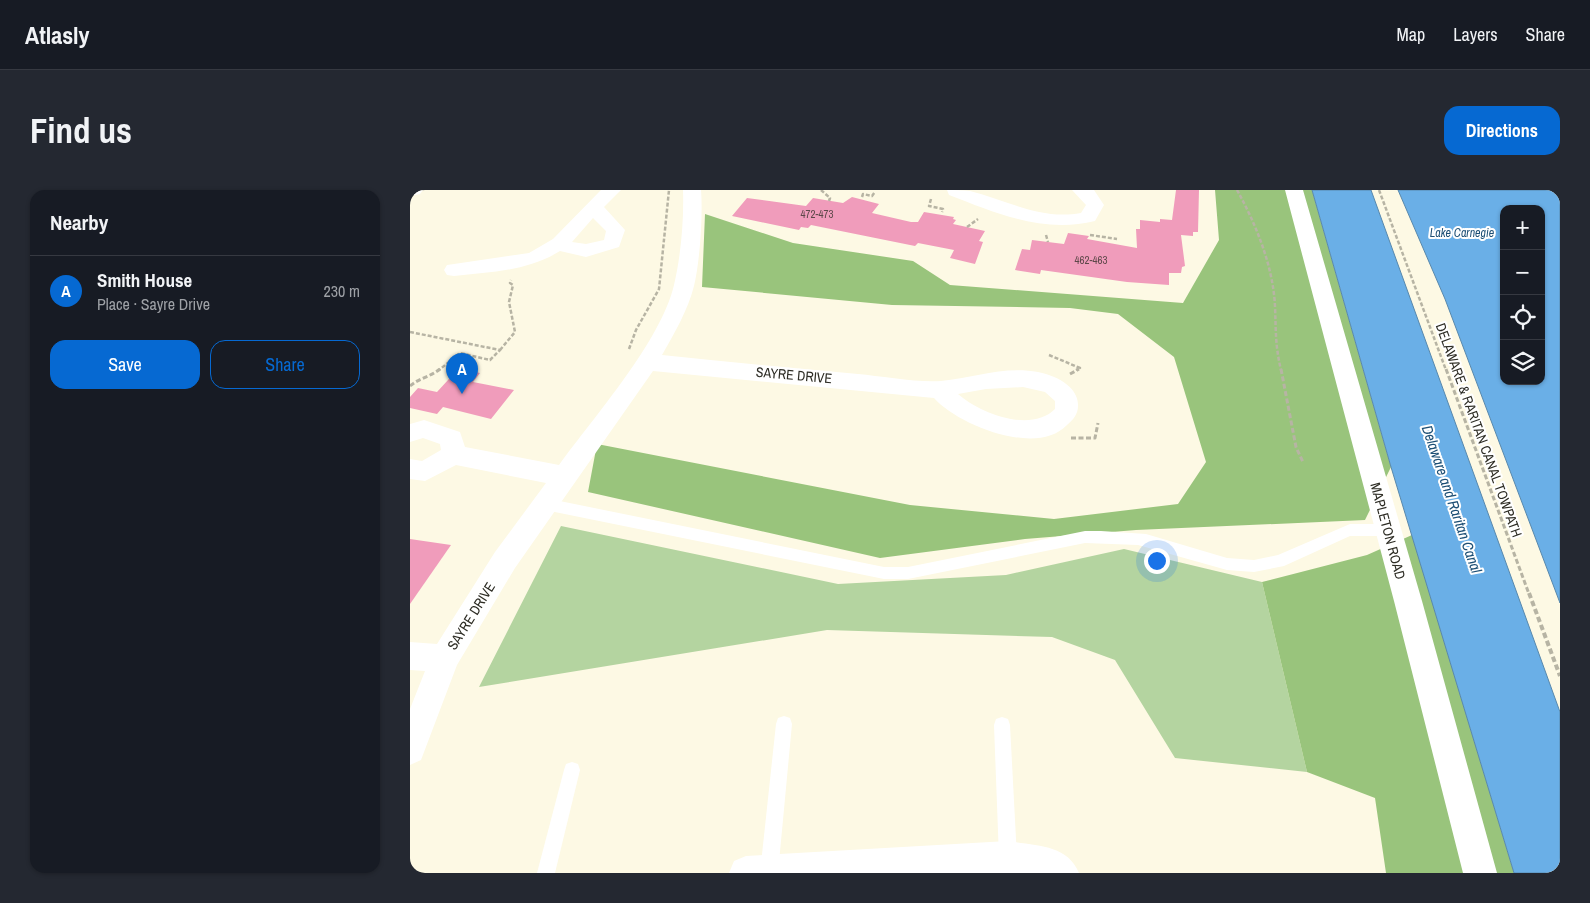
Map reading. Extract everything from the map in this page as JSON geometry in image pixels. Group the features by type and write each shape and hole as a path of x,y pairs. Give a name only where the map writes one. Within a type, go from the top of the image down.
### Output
{"street":[{"path":"410,191 414,190"},
{"path":"454,270 512,263 535,258 560,244 592,207 612,190"},
{"name":"SAYRE DRIVE","path":"410,749 445,658 505,560 565,476 638,358 668,326 684,286 693,208 692,190"},
{"path":"933,195 958,191 1012,212 1060,221 1088,217 1092,212 1095,205 1088,194 1081,190"},
{"name":"MAPLETON ROAD","path":"1294,190 1480,873"},
{"path":"560,244 570,251 599,250 612,243 616,230 592,207"},
{"name":"SAYRE DRIVE","path":"638,358 940,390 976,381 1014,378 1055,386 1066,398 1067,405 1065,412 1053,424 1044,428 1030,430 980,417 956,405 940,390"},
{"path":"410,434 424,429 452,439 453,455"},
{"path":"410,469 425,471 453,455 565,476"},
{"name":"SAYRE DRIVE","path":"410,656 445,658"},
{"path":"762,872 1008,858 1056,866 1062,873"}],"lane":[{"path":"545,504 884,572 900,573 949,566 1086,537 1108,535 1146,540 1230,564 1254,566 1274,563 1298,555 1349,531 1363,528 1388,530"},
{"path":"762,872 784,724"},
{"path":"1002,725 1008,858"},
{"path":"546,873 572,770"}],"path":[{"path":"638,358 636,330 659,289 669,190"},
{"path":"821,190 830,198 829,201"},
{"path":"1237,190 1254,221 1265,257 1275,304 1275,345 1291,413 1296,447 1303,462"},
{"name":"DELAWARE & RARITAN CANAL TOWPATH","path":"1379,190 1560,676"},
{"path":"862,197 863,194 872,196 875,192"},
{"path":"933,195 930,206 943,210 942,212"},
{"path":"1090,235 1117,239"},
{"path":"410,332 500,350 490,360 460,353 430,377 418,379 410,386"}],"green space":[{"path":"1215,190 1312,190 1391,467 1365,520 1136,530 1025,539 880,558 588,492 597,444 910,505 1054,519 1178,504 1206,462 1174,357 1118,314 1070,308 892,305 702,287 705,214 793,243 913,261 950,285 1183,303 1219,240"},
{"path":"561,526 838,584 1006,575 1124,549 1262,582 1307,772 1175,758 1115,660 1052,637 827,630 479,687"},
{"path":"1412,535 1514,873 1386,873 1375,798 1307,772 1262,582 1367,555"}],"water":[{"name":"Delaware and Raritan Canal","path":"1312,190 1371,190 1560,712 1560,873 1514,873 1391,467"},
{"name":"Lake Carnegie","path":"1398,190 1560,190 1560,603 1445,299"}],"building":[{"path":"1176,190 1199,190 1198,232 1193,232 1193,236 1181,235 1185,266 1182,267 1181,273 1169,273 1169,285 1127,282 1041,270 1040,274 1015,270 1022,249 1030,250 1032,240 1064,244 1068,233 1089,236 1087,239 1137,248 1136,229 1140,229 1140,220 1160,222 1160,219 1172,220"},
{"path":"852,197 879,204 872,213 918,222 924,212 954,217 953,219 956,220 953,224 985,231 979,241 983,242 975,264 950,258 954,250 918,243 915,246 811,225 808,228 801,227 799,230 732,216 747,198 806,206 813,198 843,203"},
{"path":"459,368 480,373 473,382 514,390 491,419 443,407 437,414 410,408 410,397 418,388 437,392"},
{"path":"410,539 451,545 410,604"}],"place":[{"name":"Smith House","path":"462,394"}]}
